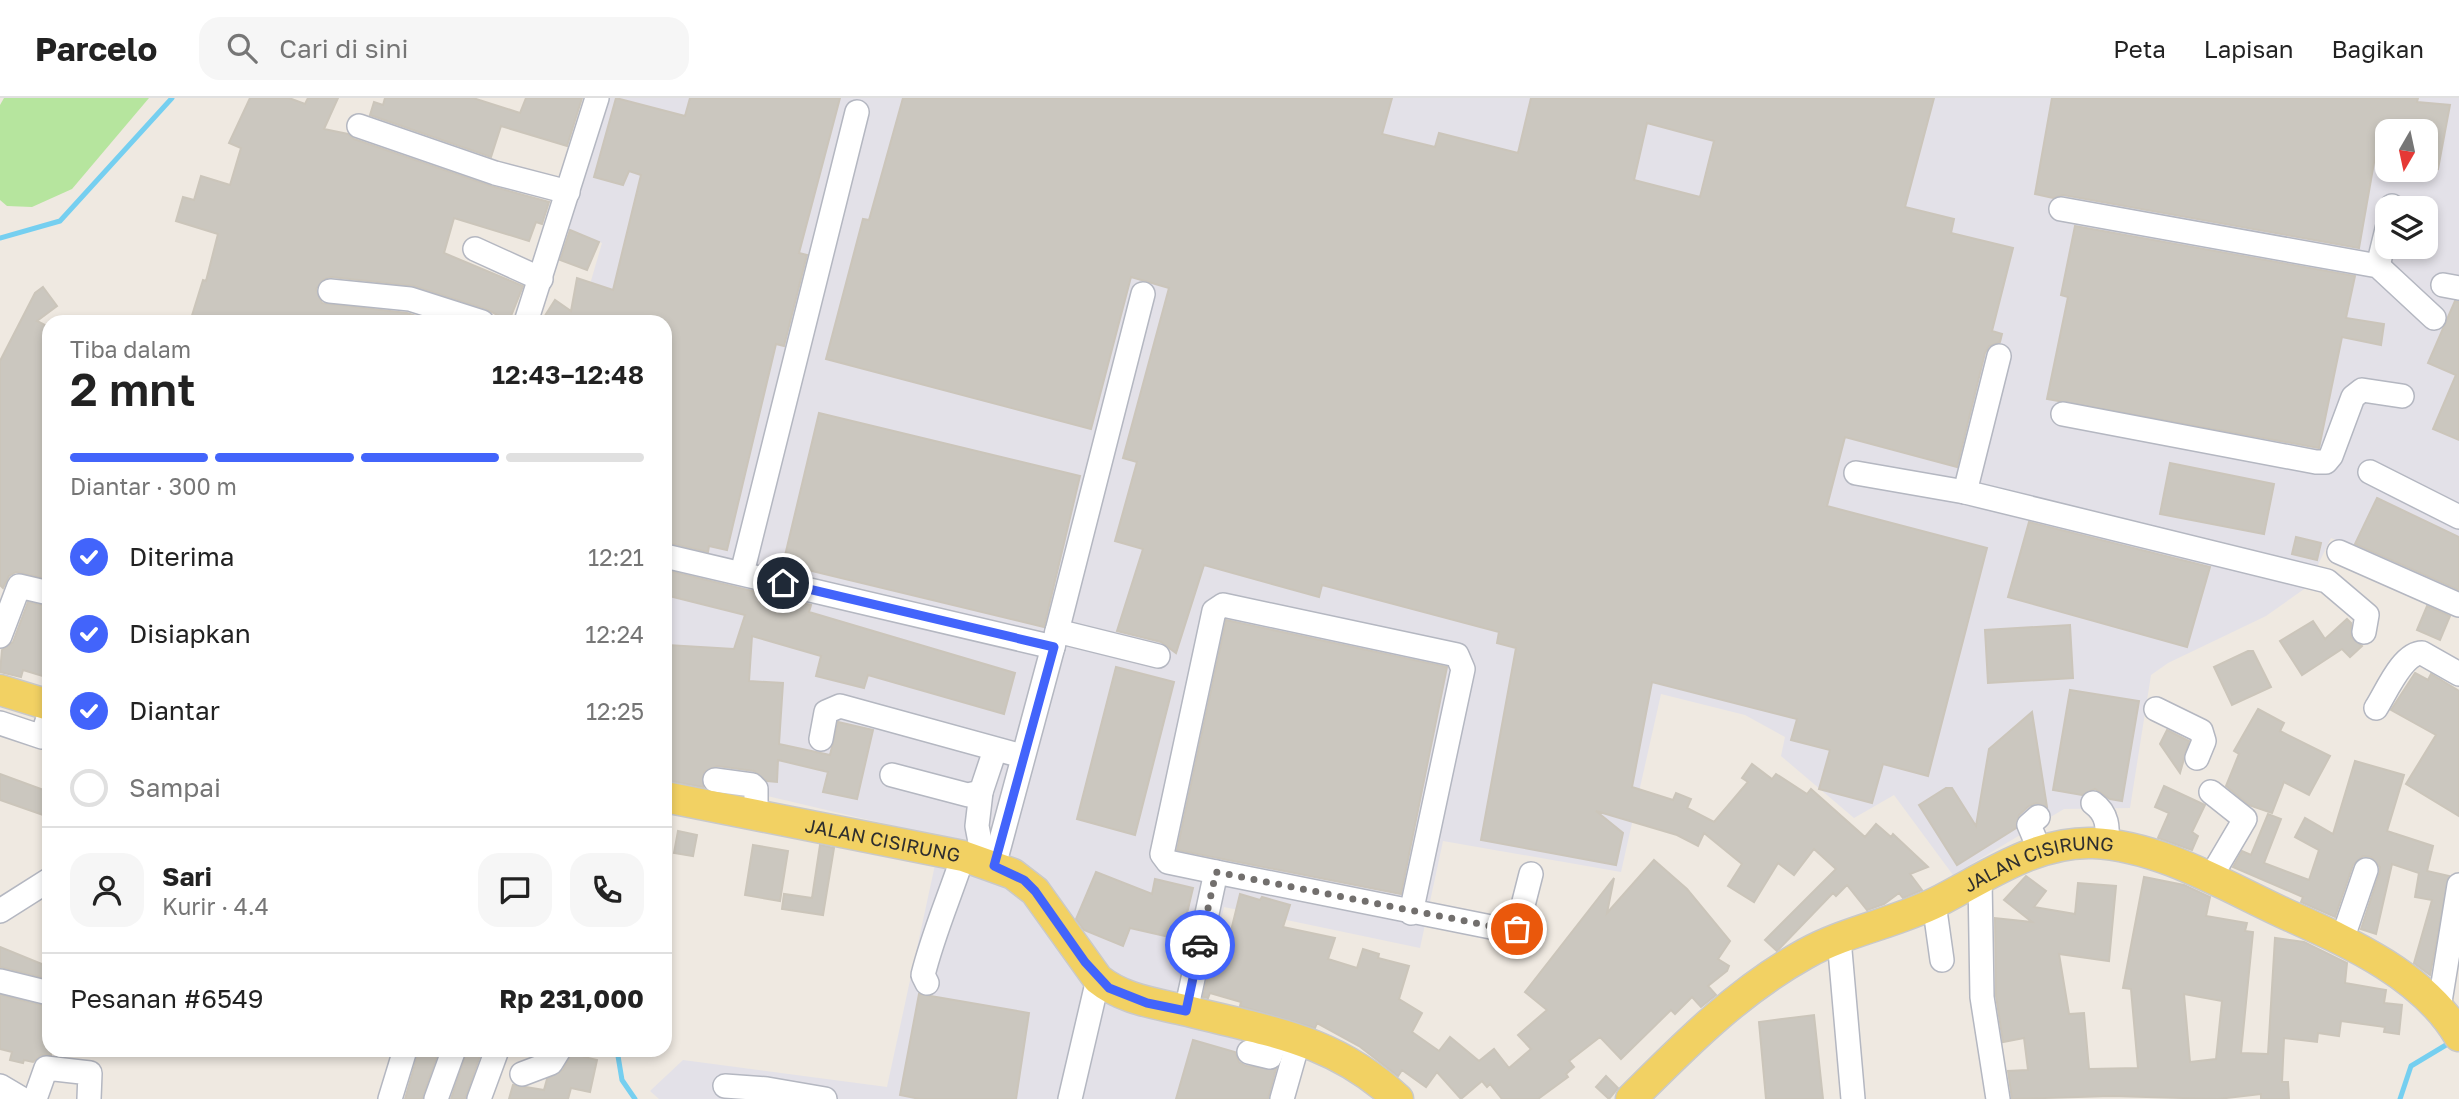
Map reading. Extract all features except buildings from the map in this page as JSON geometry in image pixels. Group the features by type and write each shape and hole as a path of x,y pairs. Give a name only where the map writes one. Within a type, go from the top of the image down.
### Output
{"main road":[{"path":"1,692 42,703"},
{"name":"JALAN CISIRUNG","path":"672,798 980,862 1024,880 1035,891 1098,979 1120,995 1289,1037 1338,1054 1398,1099"},
{"name":"JALAN CISIRUNG","path":"1631,1099 1727,1006 1806,954 1934,903 2040,851 2069,844 2134,849 2342,940 2416,987 2450,1022"}],"street":[{"path":"528,315 597,98"},
{"path":"742,573 857,112"},
{"path":"359,126 495,173 568,192"},
{"path":"2061,209 2378,267 2434,318"},
{"path":"475,249 541,279"},
{"path":"2378,267 2380,259"},
{"path":"330,291 410,299 460,315"},
{"path":"927,983 923,975 933,937 948,903 980,862 1022,756 1055,639 1143,294"},
{"path":"1965,492 1999,356"},
{"path":"2063,414 2326,462 2331,456 2353,397 2362,390 2402,396"},
{"path":"2370,472 2459,517"},
{"path":"1856,473 1965,492 2327,581 2367,615 2364,632"},
{"path":"2339,552 2459,605"},
{"path":"672,558 1055,639 1158,656"},
{"path":"0,636 19,586 42,591"},
{"path":"1411,913 1463,668 1462,660 1457,654 1223,605 1214,611 1162,854 1168,862 1411,913 1511,930 1517,929 1531,874"},
{"path":"2376,708 2408,659 2416,653 2422,653 2459,674"},
{"path":"821,738 826,712 840,706 1022,756"},
{"path":"2156,709 2201,732 2204,741 2197,758"},
{"path":"0,723 42,737"},
{"path":"980,862 977,826 981,792 995,750"},
{"path":"892,775 968,795 981,792"},
{"path":"715,780 752,785 756,789 757,816"},
{"path":"2209,880 2245,819 2211,793"},
{"path":"2093,803 2101,809 2108,825 2107,845"},
{"path":"2038,817 2029,825 2040,851"},
{"path":"2342,940 2365,870"},
{"path":"1186,1011 1216,872"},
{"path":"1980,879 1982,997 1998,1099"},
{"path":"0,911 42,884"},
{"path":"2450,1022 2459,885"},
{"path":"1934,903 1942,960"},
{"path":"1839,939 1853,1099"},
{"path":"1069,1099 1098,979"},
{"path":"1,986 42,992"},
{"path":"1249,1052 1270,1057 1289,1037"},
{"path":"1282,1099 1289,1037"},
{"path":"390,1099 403,1057"},
{"path":"436,1099 451,1057"},
{"path":"479,1099 494,1057"},
{"path":"522,1074 551,1063 555,1057"},
{"path":"35,1099 46,1068 90,1073 89,1099"},
{"path":"0,1086 22,1099"},
{"path":"725,1086 767,1088 825,1099"}],"shaded area":[{"path":"608,98 2459,98 2459,595 2331,538 2307,587 2266,616 2168,663 2151,675 2130,808 2064,809 1953,875 1894,795 1854,818 1781,756 1785,737 1745,715 1661,694 1621,872 1443,841 1420,948 1224,907 1198,1029 1290,1048 1275,1099 659,1099 650,1091 683,1060 887,1087 941,837 672,774 672,315 581,315 602,243 566,231"}],"green space":[{"path":"4,98 149,98 72,189 32,207 7,206 0,200 0,105"}],"waterway":[{"path":"0,238 60,221 172,98"},
{"path":"2400,1099 2411,1066 2451,1042"},
{"path":"618,1057 622,1080 635,1099"}],"way so far":[{"path":"1200,945 1216,872 1411,913 1517,929"}],"route":[{"path":"783,583 1054,647 994,866 1024,880 1035,891 1098,979 1120,995 1186,1011 1200,945"}]}
